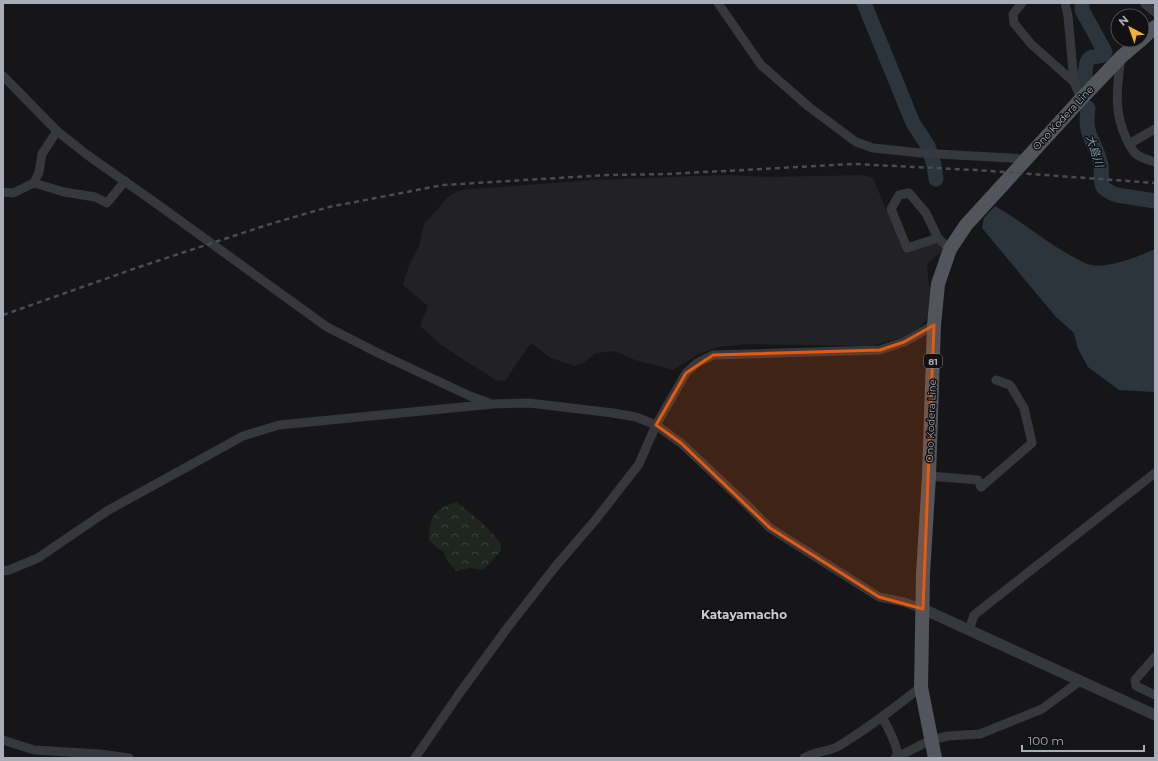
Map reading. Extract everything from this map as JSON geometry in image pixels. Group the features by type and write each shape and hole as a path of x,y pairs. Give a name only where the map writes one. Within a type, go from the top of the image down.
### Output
{"main road":[{"name":"Ono Kodera Line","path":"935,758 921,687 923,574 929,476 934,325 938,284 950,250 966,225 1081,99 1131,48"}],"street":[{"path":"718,3 761,65 809,107 856,142 873,148 921,153 1026,159"},
{"path":"1022,3 1013,14 1014,23 1031,44 1074,82"},
{"path":"1065,3 1068,16 1074,82 1081,99"},
{"path":"1146,3 1145,4 1155,12"},
{"path":"1121,57 1117,92 1117,111 1122,130 1135,153 1155,162"},
{"path":"3,76 58,131 86,154 326,327 470,396 493,404"},
{"path":"1129,144 1155,129"},
{"path":"3,193 13,193 34,183 39,172 42,154 58,131"},
{"path":"34,183 64,192 95,197 107,204 125,181"},
{"path":"938,238 908,248 892,209 899,195 909,194 918,203 926,213 938,238 950,250"},
{"path":"415,758 459,694 508,628 555,567 597,518 639,464 656,425 686,373 697,363 713,355 880,350 904,342 934,325"},
{"path":"929,476 978,480 981,487 1032,443 1024,408 1010,385 996,380"},
{"path":"3,571 38,558 107,511 243,436 279,425 493,404 529,403 613,413 636,418 656,425 681,443 770,528 879,597 904,602 922,609 1155,715"},
{"path":"968,630 974,615 1155,473"},
{"path":"1155,657 1135,680 1136,686 1155,695"},
{"path":"882,717 888,726 896,747 896,757 931,740 948,736 980,734 1042,709 1080,681"},
{"path":"806,758 836,747 882,717 921,687"},
{"path":"3,740 34,750 100,754 129,758"}],"highlighted area":[{"path":"934,325 923,609 879,597 770,528 681,443 656,425 686,373 713,355 880,350 904,342"}],"shaded area":[{"path":"722,175 769,177 863,175 873,178 903,250 910,251 934,242 942,246 942,251 927,264 929,286 932,289 928,317 921,326 905,337 869,346 747,344 718,347 697,355 673,370 635,360 615,351 596,353 583,363 575,366 551,358 531,343 505,381 496,380 467,362 440,344 420,326 428,306 403,285 409,265 419,246 424,224 450,195 461,190 593,180"},
{"path":"995,206 1056,247 1089,265 1097,266 1114,264 1155,249 1155,392 1119,390 1088,367 1078,349 1074,333 1056,317 982,228 984,218"}],"green space":[{"path":"457,502 486,527 501,544 501,551 483,570 470,568 456,571 447,560 443,551 437,548 429,540 432,519 443,507"}],"waterway":[{"path":"864,3 913,123 928,146 934,165 936,179"},
{"name":"大島川","path":"1082,3 1082,10 1105,52 1103,55 1092,57 1088,60 1085,72 1085,87"},
{"name":"大島川","path":"1088,108 1087,127 1100,161 1103,187 1109,192 1117,195 1155,201"}],"railway":[{"path":"3,315 139,267 270,224 329,207 443,185 607,175 668,174 854,164 976,170 1155,183"}],"district":[{"name":"Katayamacho","path":"744,614"}]}
